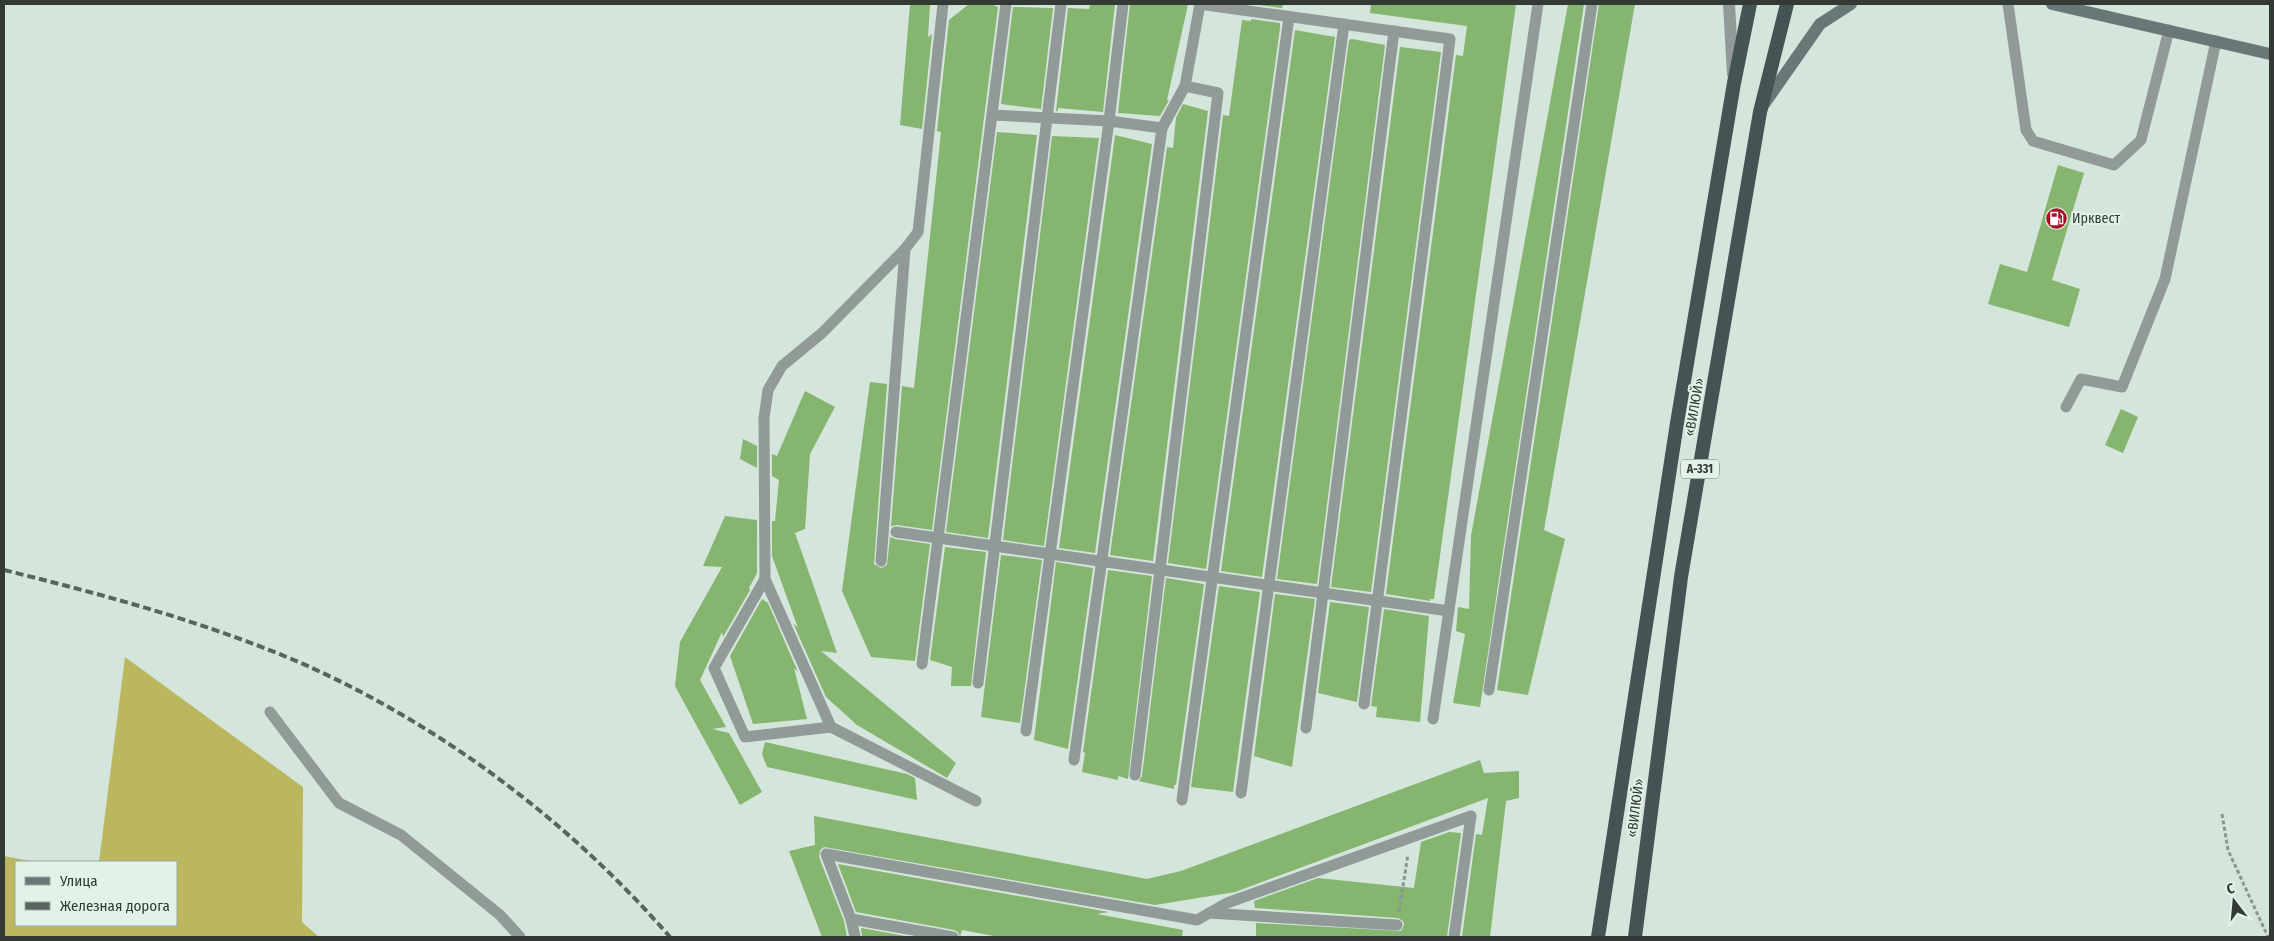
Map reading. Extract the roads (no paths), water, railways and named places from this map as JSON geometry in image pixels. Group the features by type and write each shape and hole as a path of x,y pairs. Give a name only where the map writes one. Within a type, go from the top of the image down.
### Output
{"highway":[{"name":"«ВИЛЮЙ»","path":"1598,937 1677,423 1734,83 1750,4"},
{"name":"«ВИЛЮЙ»","path":"1634,937 1682,577 1760,112 1787,4"}],"main road":[{"path":"1760,112 1820,24 1850,4"},
{"path":"2052,4 2270,54"}],"street":[{"path":"1729,4 1734,83"}],"lane":[{"path":"831,726 765,579 764,418 768,390 782,366 822,333 905,249 918,232 942,4"},
{"path":"922,664 1006,4"},
{"path":"978,684 1061,4"},
{"path":"1026,731 1109,121 1123,4"},
{"path":"1074,760 1162,128 1185,86 1200,4 1450,39 1364,704"},
{"path":"1433,719 1538,4"},
{"path":"1488,690 1592,4"},
{"path":"2008,4 2026,130 2033,141 2114,165 2141,140 2169,30"},
{"path":"1182,800 1289,17"},
{"path":"1241,793 1344,24"},
{"path":"1306,728 1394,31"},
{"path":"2066,407 2081,379 2122,387 2165,279 2216,41"},
{"path":"1135,775 1218,93 1185,86"},
{"path":"992,115 1109,121 1162,128"},
{"path":"882,561 905,249"},
{"path":"896,532 1449,611"},
{"path":"765,579 714,668 745,737 831,726 976,801"},
{"path":"270,712 339,803 401,835 500,915 520,937"},
{"path":"855,937 851,919 826,854 1197,920 1227,902 1471,816 1454,937"},
{"path":"1209,914 1397,925"},
{"path":"851,919 953,937"}],"railway":[{"path":"4,570 154,610 265,648 353,688 404,716 453,746 546,816 631,894 670,937"}],"place":[{"name":"Ирквест","path":"2056,218"}]}
